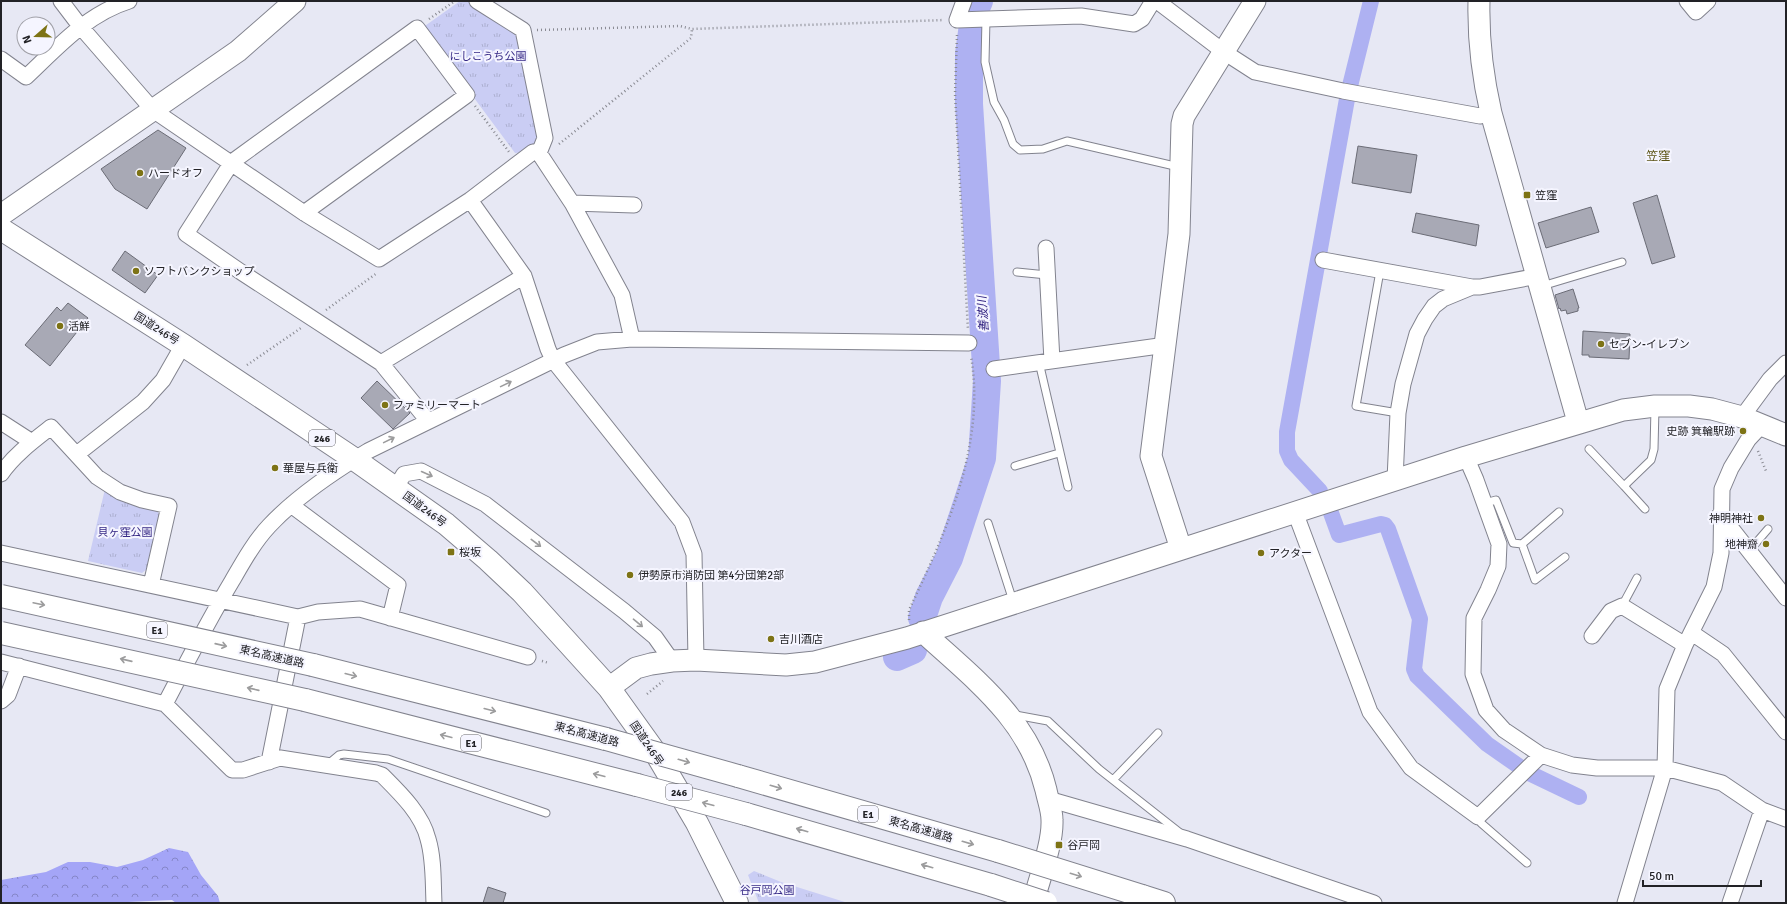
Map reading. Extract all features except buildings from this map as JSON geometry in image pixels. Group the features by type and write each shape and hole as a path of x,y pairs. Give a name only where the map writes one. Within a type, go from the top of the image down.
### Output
{"highway":[{"name":"国道246号","path":"1,229 183,345 396,487 446,524 522,592 609,688 656,755 697,823 737,903"},
{"name":"東名高速道路","path":"1,596 313,665 606,739 998,851 1164,903"},
{"name":"E1","path":"1,633 305,700 637,785 746,814 991,885 1046,903"}],"street":[{"path":"61,1 80,26 153,110 304,212 379,259 470,200 533,152 539,153 572,203 622,295 632,339"},
{"path":"1,59 26,77 80,26 112,6 129,1"},
{"path":"1,215 238,51 295,1"},
{"path":"477,1 522,30 545,138 539,153"},
{"path":"964,1 960,20 1081,16 1134,24 1142,19 1154,1"},
{"path":"1157,1 1224,52 1255,72 1343,91 1473,115 1480,116 1491,113"},
{"path":"1181,549 1151,456 1179,234 1182,124 1184,116 1255,1"},
{"path":"1479,1 1478,33 1483,77 1491,113 1578,422"},
{"path":"1687,1 1696,12 1708,1"},
{"path":"304,212 467,95 417,28 232,162 186,234 381,363 428,421"},
{"path":"470,200 524,276 553,360 682,522 694,554 696,660"},
{"path":"572,203 634,205"},
{"path":"1046,248 1046,362"},
{"path":"1324,260 1472,287 1539,282"},
{"path":"381,363 524,276"},
{"path":"1395,480 1398,413 1403,384 1417,334 1434,306 1443,299 1472,287"},
{"path":"165,704 220,600 248,554 269,526 291,505 354,459 553,360 597,342 632,339 969,343"},
{"path":"77,454 143,402 163,380 183,345"},
{"path":"994,369 1166,345"},
{"path":"1742,417 1770,379 1786,363"},
{"path":"609,688 636,668 668,670 696,660 786,665 815,662 923,632 1014,604 1466,457 1578,422 1623,410 1655,406 1689,406 1742,417 1786,435"},
{"path":"1,422 32,442"},
{"path":"1625,903 1665,768 1667,689 1688,639 1714,587 1721,553 1720,514 1722,489 1731,468 1748,440 1762,425"},
{"path":"1,474 5,468 32,442 51,427 97,477 120,492 142,500 169,506 152,585"},
{"path":"1466,457 1485,503 1499,544 1498,566 1474,618 1473,674 1486,710 1504,730 1541,756 1572,765 1585,767 1665,768 1722,784 1762,810 1786,819"},
{"path":"396,487 404,474 421,471 485,504 624,611 655,637 668,670"},
{"path":"291,505 398,585 390,618"},
{"path":"1295,512 1370,712 1411,768 1478,817 1541,756"},
{"path":"1720,514 1748,552 1786,598"},
{"path":"1,553 298,617 318,612 360,609 528,657"},
{"path":"1592,636 1611,611 1622,606 1688,639 1723,654 1786,732"},
{"path":"268,762 298,617"},
{"path":"923,632 996,699 1025,738 1034,755 1042,776 1052,820 1051,836 1032,903"},
{"path":"1,662 165,704 232,770 243,770 284,758 382,775 412,808 422,823 429,839 434,903"},
{"path":"1,701 8,695 19,666"},
{"path":"1048,799 1187,839 1374,903"},
{"path":"1730,903 1762,810"}],"lane":[{"path":"982,20 985,62 994,102 1004,120 1013,144 1020,150 1043,149 1067,141 1181,168"},
{"path":"1539,282 1622,262"},
{"path":"1380,271 1356,406 1398,413"},
{"path":"1017,272 1047,275"},
{"path":"1046,362 1060,453 1068,487"},
{"path":"1624,486 1651,460 1654,449 1655,406"},
{"path":"1589,449 1645,509"},
{"path":"1015,466 1060,453"},
{"path":"1485,503 1496,500 1513,543 1522,544 1559,512"},
{"path":"988,523 1014,604"},
{"path":"1748,552 1768,528"},
{"path":"1522,544 1535,580 1565,557"},
{"path":"1622,606 1637,578"},
{"path":"1008,714 1048,721 1099,769 1187,839"},
{"path":"1113,780 1158,733"},
{"path":"325,766 339,755 344,754 388,759 546,813"},
{"path":"1478,817 1481,823 1527,863"}],"path":[{"path":"417,28 455,1"},
{"path":"522,30 680,26 692,28 960,20"},
{"path":"539,153 557,146 691,38 692,28"},
{"path":"467,95 518,163"},
{"path":"244,368 377,273"},
{"path":"1756,445 1766,471"},
{"path":"647,694 668,670"}],"green space":[{"name":"にしこうち公園","path":"460,1 471,1 520,33 540,142 526,152 515,153 422,28"},
{"name":"貝ヶ窪公園","path":"105,489 156,508 160,516 147,569 142,573 88,561"},
{"path":"169,848 188,852 201,875 218,896 220,903 176,903 172,900 106,903 1,903 1,880 46,872 68,862 90,862 117,867 143,860"},
{"name":"谷戸岡公園","path":"754,871 781,882 848,903 759,903 748,875"}],"waterway":[{"name":"善波川","path":"922,618 929,597 949,558 982,458 987,381 969,104 969,54 975,10 979,1"},
{"path":"1350,86 1371,1"},
{"path":"1320,491 1291,460 1287,451 1287,432 1347,99"},
{"path":"1331,513 1339,535 1381,524 1385,525 1388,529 1420,619 1414,669 1417,676 1487,744 1520,767"},
{"name":"善波川","path":"897,657 913,650"},
{"path":"1531,774 1579,797"}],"place":[{"name":"ハードオフ","path":"140,173"},
{"name":"笠窪","path":"1527,195"},
{"name":"ソフトバンクショップ","path":"136,271"},
{"name":"活鮮","path":"60,326"},
{"name":"セブン-イレブン","path":"1601,344"},
{"name":"ファミリーマート","path":"385,405"},
{"name":"史跡 箕輪駅跡","path":"1743,431"},
{"name":"華屋与兵衛","path":"275,468"},
{"name":"神明神社","path":"1761,518"},
{"name":"地神齋","path":"1766,544"},
{"name":"桜坂","path":"451,552"},
{"name":"アクター","path":"1261,553"},
{"name":"伊勢原市消防団 第4分団第2部","path":"630,575"},
{"name":"吉川酒店","path":"771,639"},
{"name":"谷戸岡","path":"1059,845"}],"district":[{"name":"笠窪","path":"1658,156"}]}
